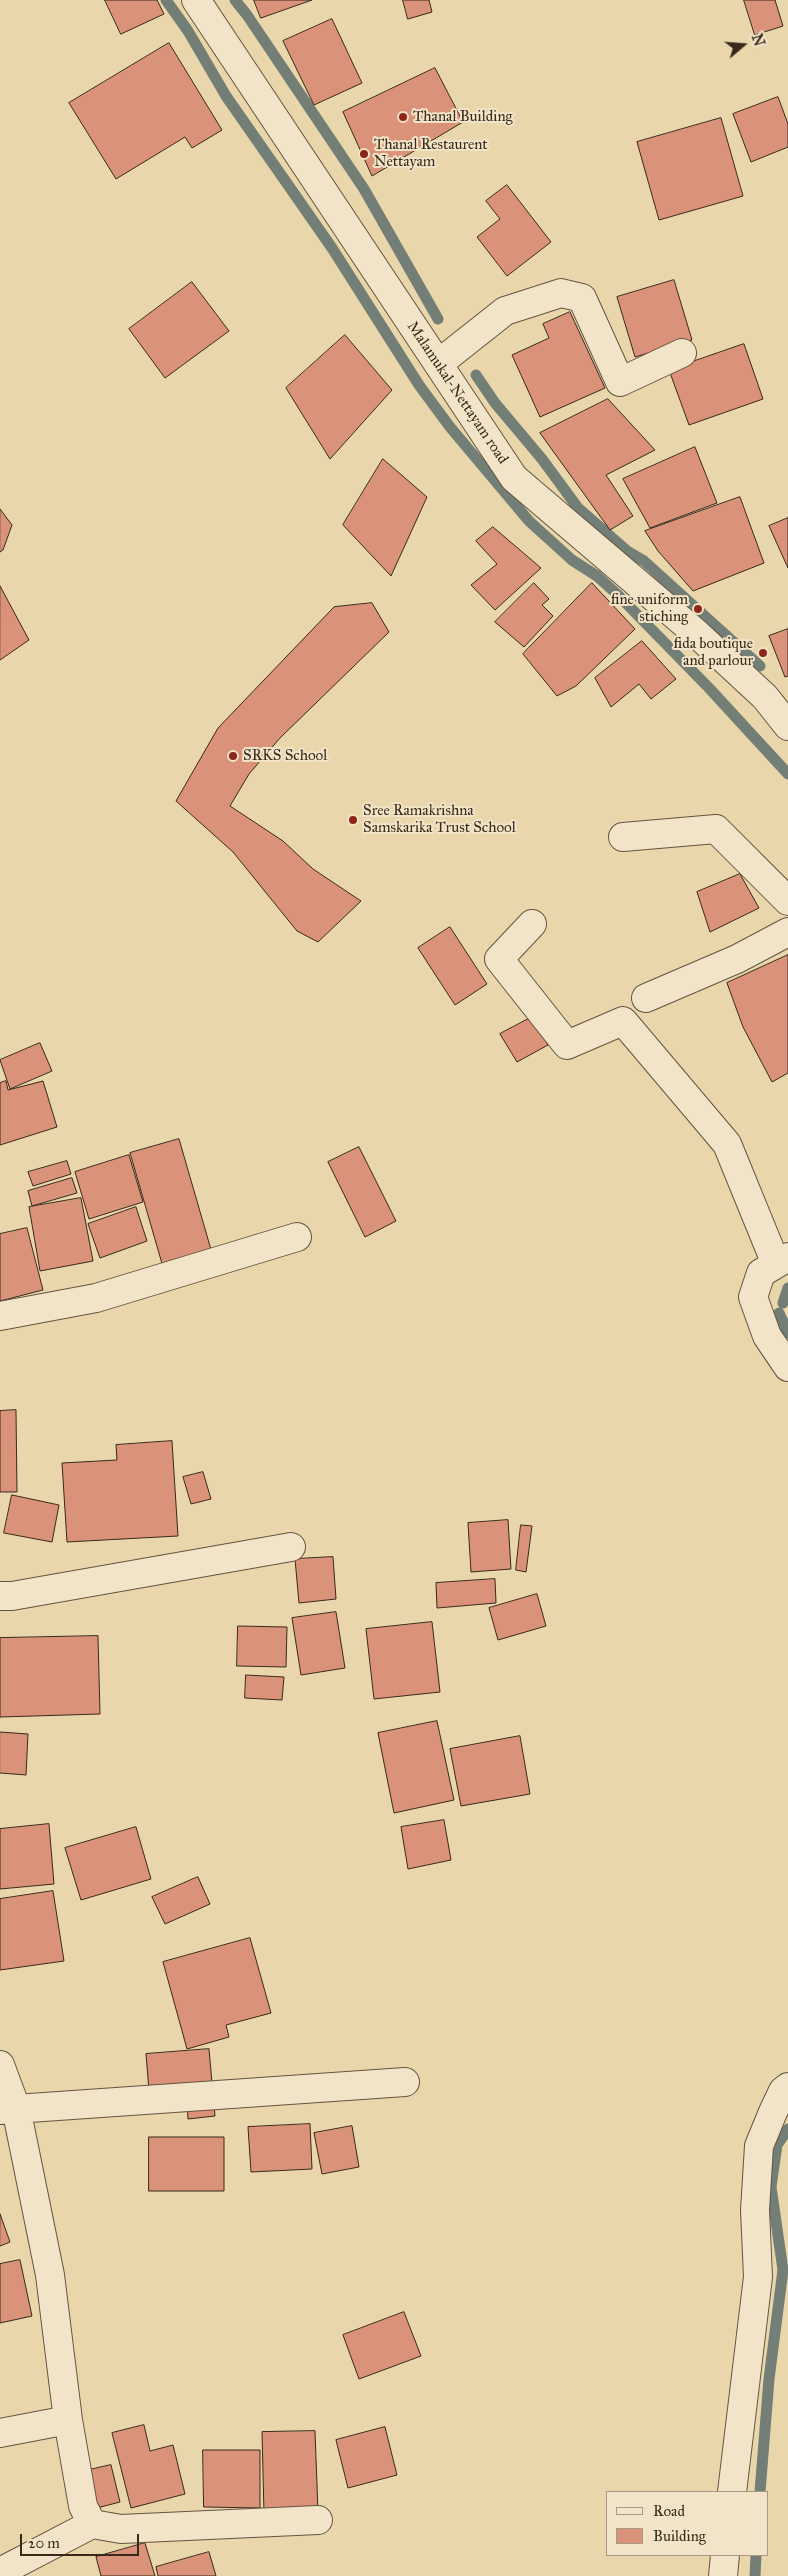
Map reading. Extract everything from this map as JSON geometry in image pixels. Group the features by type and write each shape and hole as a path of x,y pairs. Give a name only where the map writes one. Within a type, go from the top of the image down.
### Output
{"street":[{"name":"Malamukal-Nettayam road","path":"196,0 514,478 696,633 777,693 788,726"},
{"path":"438,364 505,311 561,293 582,298 620,382 682,353"},
{"path":"623,837 716,829 788,901"},
{"path":"532,924 499,959 567,1045 623,1021 727,1144 782,1261 761,1273 753,1297 767,1336 788,1366"},
{"path":"646,998 737,958 788,932"},
{"path":"0,1316 96,1298 298,1236"},
{"path":"0,1596 12,1596 291,1547"},
{"path":"0,2065 8,2109 50,2275 68,2420 83,2506 92,2524"},
{"path":"8,2109 405,2082"},
{"path":"732,2491 758,2277 754,2210 759,2146 779,2098 788,2087"},
{"path":"0,2433 68,2420"},
{"path":"0,2572 92,2524 121,2529 318,2520"},
{"path":"723,2576 725,2556"}],"building":[{"path":"105,0 157,0 164,14 121,34"},
{"path":"254,0 312,0 261,18"},
{"path":"403,0 429,0 432,12 408,19"},
{"path":"744,0 775,0 783,26 755,35"},
{"path":"332,19 362,83 314,105 283,41"},
{"path":"169,43 222,130 192,148 185,137 116,179 69,103"},
{"name":"Thanal Building","path":"435,68 463,122 372,176 343,112"},
{"path":"778,97 788,124 788,147 751,162 733,114"},
{"path":"721,118 743,196 659,220 637,142"},
{"path":"507,185 551,242 507,276 477,237 500,219 486,201"},
{"path":"674,280 692,340 635,357 617,297"},
{"path":"192,282 229,331 165,378 129,329"},
{"path":"570,312 605,388 540,417 512,355 549,338 543,324"},
{"path":"345,335 392,390 330,459 286,388"},
{"path":"744,344 763,399 689,425 669,370"},
{"path":"608,399 655,450 606,475 633,516 610,530 540,433"},
{"path":"695,447 717,503 650,528 623,479"},
{"path":"383,459 427,497 391,576 343,525"},
{"path":"740,497 764,563 693,591 658,551 645,531"},
{"path":"0,509 12,525 3,550 0,552"},
{"path":"788,518 788,568 769,526"},
{"path":"493,527 541,568 495,610 471,585 497,564 476,541"},
{"path":"534,583 549,599 542,605 553,616 524,647 495,622"},
{"path":"592,583 635,629 576,686 557,696 523,654"},
{"path":"0,586 29,640 0,660"},
{"name":"SRKS School","path":"372,603 389,632 280,738 249,774 230,806 283,841 313,869 361,901 318,942 297,931 233,852 176,801 218,728 334,607"},
{"path":"788,629 788,676 785,677 769,636"},
{"path":"642,641 676,679 651,699 639,684 611,707 595,678"},
{"path":"740,874 759,908 710,932 697,892"},
{"path":"450,927 487,984 455,1005 418,948"},
{"path":"788,955 788,1073 772,1082 743,1027 727,983"},
{"path":"532,1017 548,1045 517,1062 500,1034"},
{"path":"40,1043 52,1071 10,1089 0,1060"},
{"path":"6,1081 8,1090 43,1081 57,1127 0,1145 0,1083"},
{"path":"179,1139 212,1253 163,1267 130,1153"},
{"path":"359,1147 396,1221 365,1237 328,1162"},
{"path":"129,1155 143,1202 89,1219 75,1172"},
{"path":"67,1161 71,1174 33,1186 28,1172"},
{"path":"72,1178 77,1193 32,1206 28,1191"},
{"path":"81,1198 93,1261 40,1271 29,1207"},
{"path":"136,1207 147,1241 100,1258 88,1224"},
{"path":"27,1228 43,1290 0,1301 0,1234"},
{"path":"16,1410 17,1492 0,1492 0,1411"},
{"path":"172,1441 178,1536 67,1542 62,1463 117,1460 116,1445"},
{"path":"203,1472 211,1499 191,1504 183,1477"},
{"path":"12,1495 59,1505 52,1542 4,1533"},
{"path":"508,1520 511,1569 471,1572 468,1523"},
{"path":"521,1525 532,1526 526,1572 516,1570"},
{"path":"333,1557 336,1599 299,1603 295,1559"},
{"path":"495,1579 496,1603 437,1608 436,1583"},
{"path":"537,1594 546,1626 498,1640 489,1608"},
{"path":"336,1612 345,1668 301,1675 292,1618"},
{"path":"432,1622 440,1692 374,1699 366,1629"},
{"path":"238,1626 287,1627 286,1667 237,1666"},
{"path":"98,1636 100,1714 0,1717 0,1638"},
{"path":"246,1675 284,1677 282,1700 245,1698"},
{"path":"437,1721 454,1800 394,1813 378,1733"},
{"path":"0,1732 28,1734 26,1775 0,1773"},
{"path":"520,1736 530,1794 461,1806 450,1749"},
{"path":"444,1820 451,1860 408,1869 401,1827"},
{"path":"49,1824 54,1884 0,1889 0,1829"},
{"path":"136,1827 151,1879 81,1900 65,1848"},
{"path":"198,1877 210,1904 165,1924 152,1897"},
{"path":"53,1891 64,1961 0,1970 0,1899"},
{"path":"250,1938 271,2013 226,2025 229,2037 187,2049 163,1962"},
{"path":"209,2049 215,2116 188,2119 187,2101 150,2103 146,2054"},
{"path":"310,2124 312,2169 251,2172 248,2127"},
{"path":"352,2126 359,2167 322,2174 314,2133"},
{"path":"149,2137 224,2137 224,2191 149,2191"},
{"path":"0,2214 10,2242 0,2246"},
{"path":"20,2260 32,2316 0,2323 0,2264"},
{"path":"404,2312 421,2356 359,2379 343,2335"},
{"path":"144,2425 150,2451 173,2445 185,2494 131,2508 112,2433"},
{"path":"385,2427 397,2475 348,2488 336,2440"},
{"path":"315,2431 318,2512 264,2514 262,2432"},
{"path":"203,2450 260,2450 260,2508 204,2507"},
{"path":"111,2465 120,2502 89,2510 80,2472"},
{"path":"145,2543 155,2576 101,2576 96,2557"},
{"path":"209,2552 216,2576 158,2576 156,2567"}],"waterway":[{"path":"166,0 188,31 226,96 332,248 419,385 450,427 529,521 572,560 597,576 619,596 709,688 788,774"},
{"path":"235,0 364,189 438,319"},
{"path":"476,375 495,403 542,459 578,508 627,551 644,561 760,666"},
{"path":"783,1303 788,1288"},
{"path":"779,1313 788,1333"},
{"path":"760,2491 769,2379 783,2270 771,2187 777,2145 788,2129"},
{"path":"755,2576 756,2556"}],"place":[{"name":"Thanal Building","path":"403,117"},
{"name":"Thanal Restaurent Nettayam","path":"364,154"},
{"name":"fine uniform stiching","path":"698,609"},
{"name":"fida boutique and parlour","path":"763,653"},
{"name":"SRKS School","path":"233,756"},
{"name":"Sree Ramakrishna Samskarika Trust School","path":"353,820"}]}
